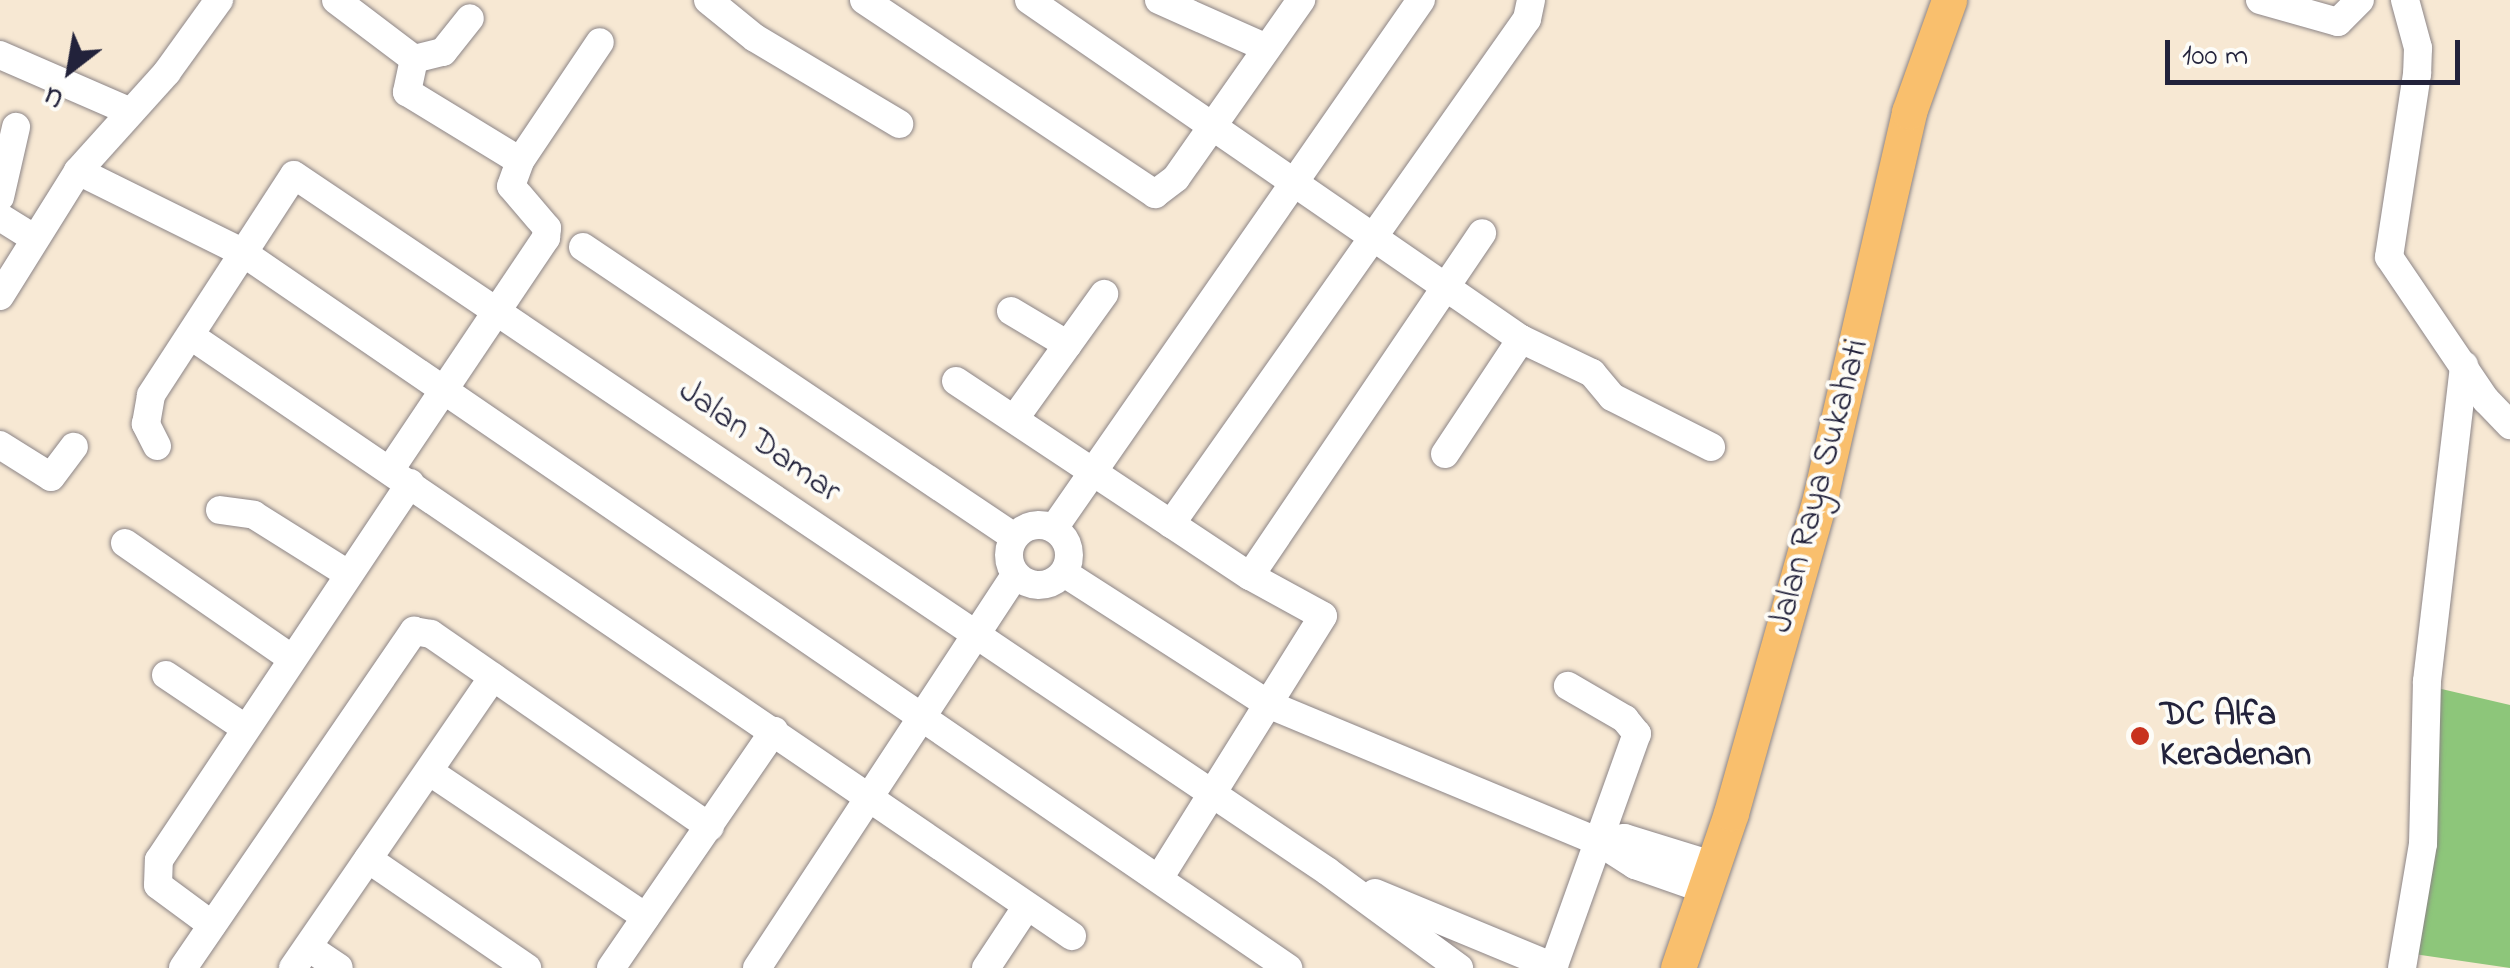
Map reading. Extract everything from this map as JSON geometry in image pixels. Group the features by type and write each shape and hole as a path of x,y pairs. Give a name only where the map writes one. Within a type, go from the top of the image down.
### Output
{"main road":[{"name":"Jalan Raya Sukahati","path":"1678,968 1711,878 1821,494 1909,112 1948,0"}],"street":[{"path":"0,296 78,171 219,0"},
{"path":"336,0 414,59"},
{"path":"708,0 754,38 899,124"},
{"path":"864,0 1155,194 1166,191 1300,0"},
{"path":"1029,0 1214,125 1446,290 1521,339 1592,373 1612,396 1711,447"},
{"path":"1159,0 1268,48"},
{"path":"1054,528 1421,0"},
{"path":"1171,524 1528,20 1531,0"},
{"path":"2260,0 2338,22 2360,0"},
{"path":"2405,0 2418,48 2389,258 2510,425"},
{"path":"414,59 444,52 470,18"},
{"path":"212,924 155,875 245,728 348,574 446,388 547,228 512,194 520,161 600,42"},
{"path":"0,54 130,111"},
{"path":"414,59 407,92 520,161"},
{"path":"0,197 16,127"},
{"path":"78,171 242,252 446,388 1288,968"},
{"name":"Jalan Damar","path":"242,252 294,174 498,308 976,640 1327,871"},
{"path":"0,217 34,238"},
{"path":"1250,576 1482,233"},
{"path":"583,248 1014,537"},
{"path":"157,446 146,409 242,252"},
{"path":"1016,418 1104,294"},
{"path":"1012,311 1068,345"},
{"path":"191,336 1072,936"},
{"path":"1445,454 1521,339"},
{"path":"2402,968 2423,844 2428,681 2464,365"},
{"path":"956,381 1250,576 1322,616 1214,797 1159,878"},
{"path":"0,445 51,478 74,447"},
{"path":"220,510 254,515 348,574"},
{"path":"1014,537 1039,524 1054,528 1068,543 1064,574"},
{"path":"1014,537 1009,563 1016,575 1040,586 1064,574"},
{"path":"125,543 292,658"},
{"path":"1064,574 1270,705 1599,842 1636,866 1711,878"},
{"path":"756,968 925,718 1016,575"},
{"path":"183,968 308,794 408,636 419,630 431,634 710,827"},
{"path":"166,675 245,728"},
{"path":"339,968 301,957 493,677"},
{"path":"1327,871 1554,968 1637,734 1625,719 1568,686"},
{"path":"611,968 774,730"},
{"path":"430,772 646,917"},
{"path":"368,858 527,968"},
{"path":"1327,871 1459,968"},
{"path":"986,968 1027,906"}],"green space":[{"path":"2433,687 2510,705 2510,968 2414,954"}],"place":[{"name":"DC Alfa Keradenan","path":"2140,736"}]}
